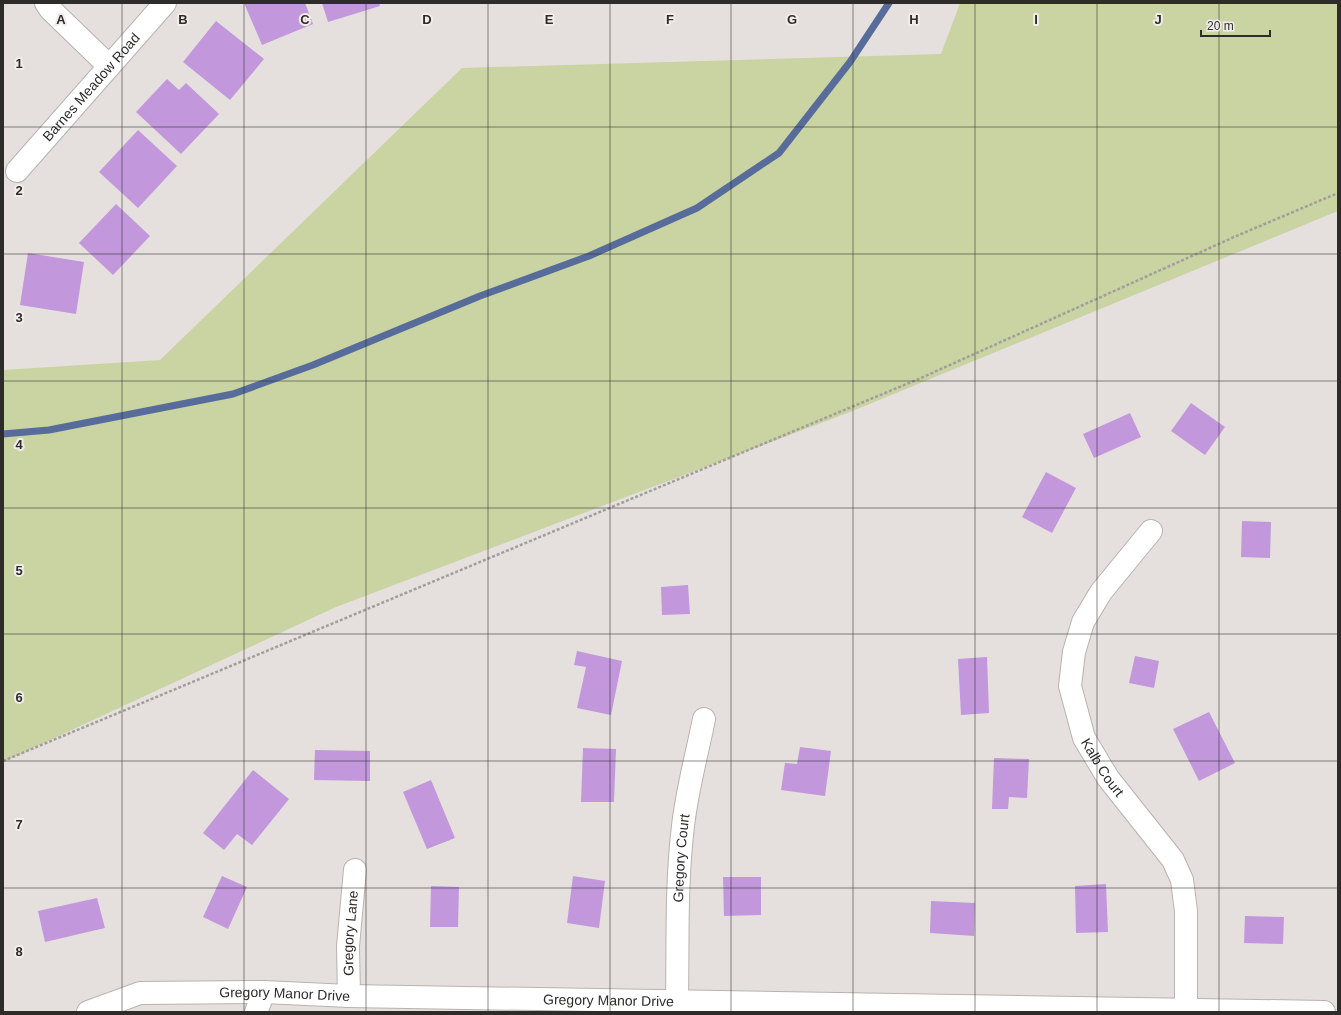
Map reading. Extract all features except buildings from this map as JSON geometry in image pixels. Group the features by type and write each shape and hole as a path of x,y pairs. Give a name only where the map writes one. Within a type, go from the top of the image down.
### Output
{"street":[{"path":"46,3 50,9 109,66"},
{"name":"Barnes Meadow Road","path":"16,171 165,3"},
{"name":"Kalb Court","path":"1152,531 1101,592 1084,622 1074,652 1070,686 1084,738 1108,778 1173,860 1182,880 1186,911 1186,1010"},
{"name":"Gregory Court","path":"677,1000 678,882 683,827 687,799 704,719"},
{"name":"Gregory Lane","path":"349,996 348,946 355,870"},
{"path":"256,1012 264,992"},
{"name":"Gregory Manor Drive","path":"88,1012 140,993 264,992 349,996 677,1000 1324,1012"}],"path":[{"path":"3,761 922,378 1227,240 1338,193"}],"green space":[{"path":"960,3 1338,3 1338,211 850,412 336,607 3,762 3,370 160,360 462,68 941,54"}],"waterway":[{"path":"3,434 49,430 233,394 313,365 480,296 589,256 697,208 779,153 850,62 889,3"}]}
